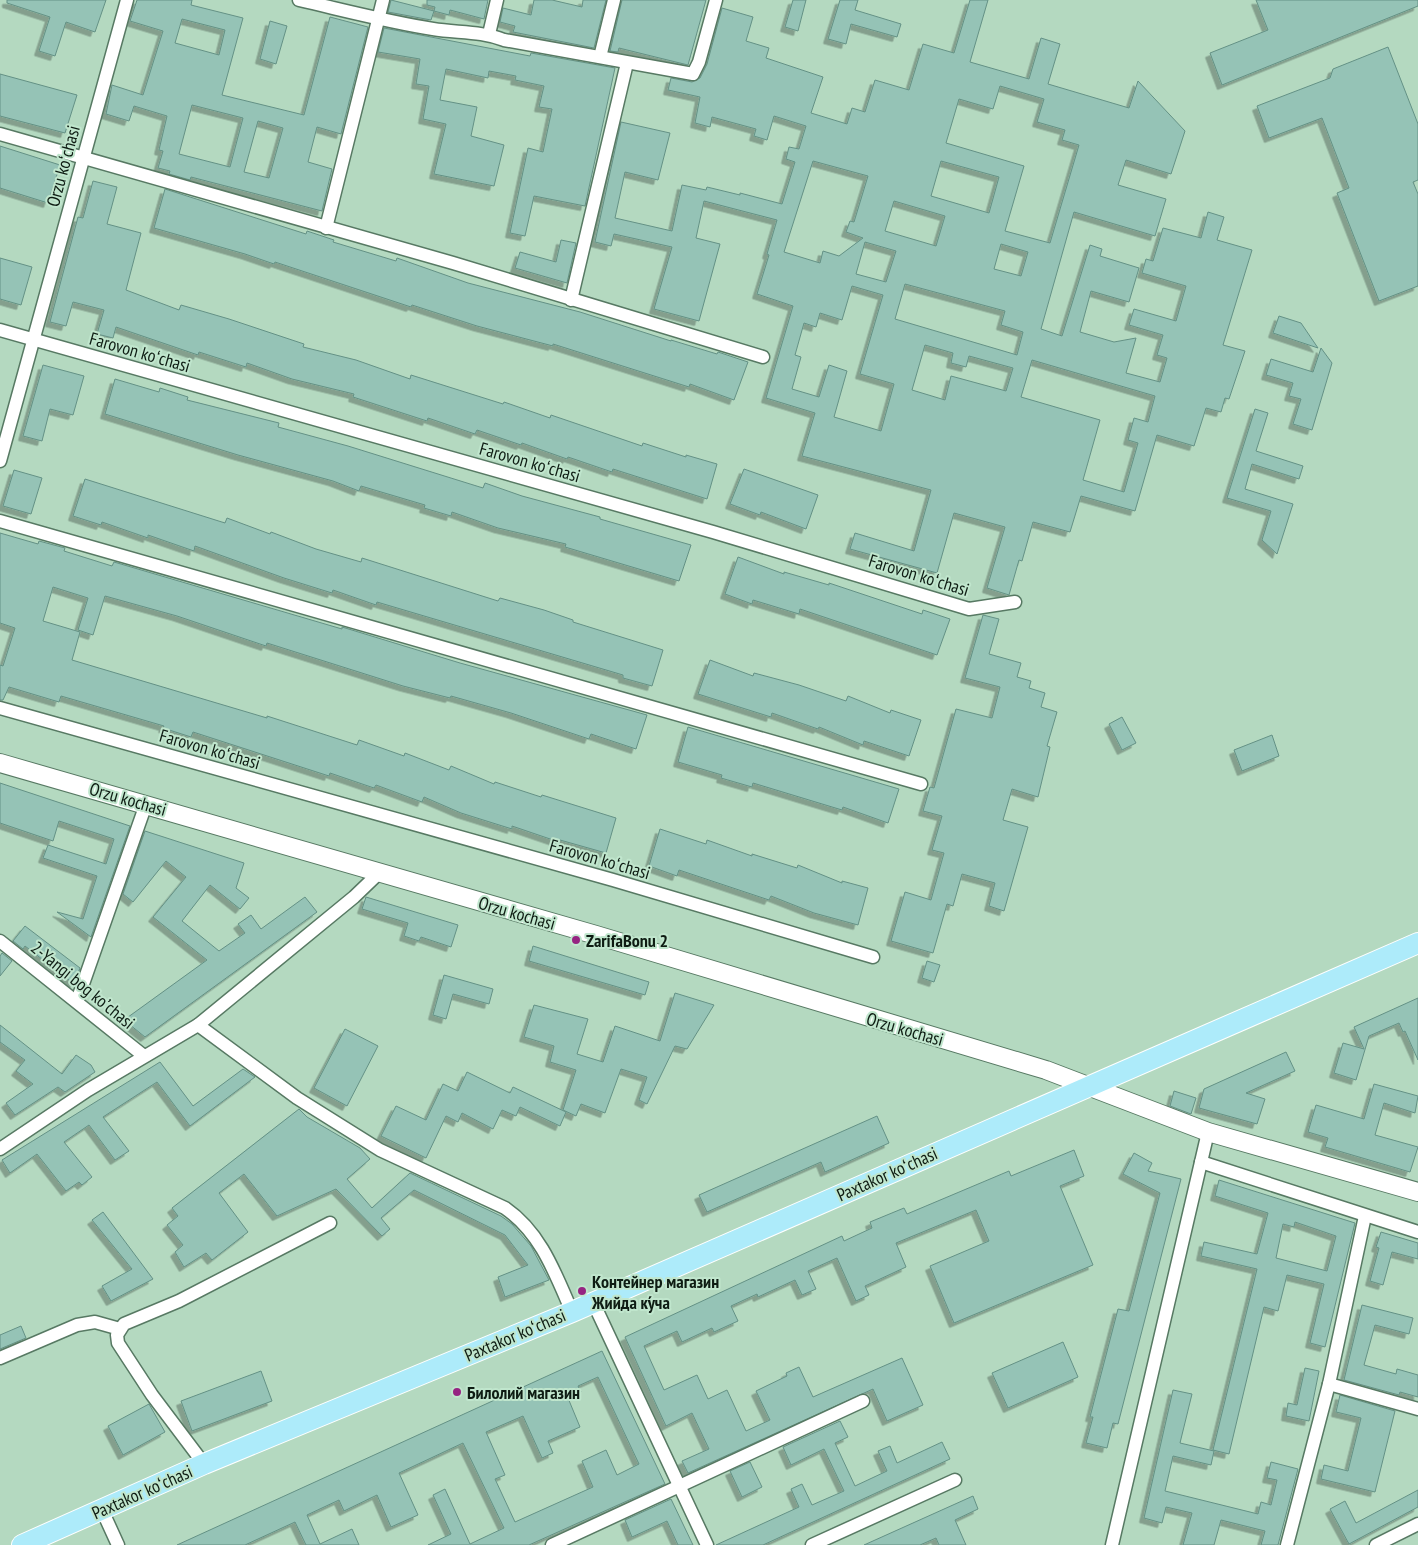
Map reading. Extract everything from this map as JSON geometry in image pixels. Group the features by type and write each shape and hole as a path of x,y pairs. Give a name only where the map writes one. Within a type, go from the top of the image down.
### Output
{"main road":[{"name":"Orzu kochasi","path":"0,763 380,872 1046,1070 1208,1132 1418,1192"},
{"name":"Paxtakor koʻchasi","path":"22,1545 204,1464 572,1312 1418,942"}],"street":[{"name":"Orzu koʻchasi","path":"0,461 127,0"},
{"path":"299,0 379,19 434,29 489,34 504,40 692,74 699,62 716,0"},
{"path":"326,228 383,0"},
{"path":"489,34 497,0"},
{"path":"600,57 614,0"},
{"path":"571,300 626,63"},
{"path":"0,134 453,263 763,357"},
{"path":"0,330 34,340"},
{"name":"Farovon koʻchasi","path":"34,340 714,532 969,609 1015,602"},
{"path":"0,521 921,784"},
{"name":"Farovon koʻchasi","path":"0,708 613,880 872,956"},
{"path":"77,1001 146,804"},
{"path":"2,1146 88,1090 198,1025 354,897 380,872"},
{"name":"2-Yangi bog koʼchasi","path":"0,941 144,1056"},
{"path":"198,1025 297,1098 380,1150 497,1204 514,1215 537,1239 572,1312"},
{"path":"1112,1545 1208,1132"},
{"path":"1202,1162 1418,1232"},
{"path":"1287,1545 1329,1384 1365,1216"},
{"path":"204,1464 152,1395 118,1344 120,1328 124,1324 179,1301 330,1223"},
{"path":"593,1302 707,1545"},
{"path":"0,1358 77,1324 95,1322 120,1328"},
{"path":"1329,1384 1418,1408"},
{"path":"552,1545 863,1401"},
{"path":"812,1545 954,1480"},
{"path":"102,1510 118,1545"},
{"path":"1380,1544 1418,1524"}],"building":[{"path":"7,0 106,0 95,32 66,22 55,56 39,51 50,17 7,3"},
{"path":"137,0 192,0 191,5 243,18 222,95 304,115 330,17 368,27 341,134 317,127 308,162 332,169 322,211 191,177 190,180 169,174 170,171 158,168 163,151 159,150 167,116 134,106 129,121 106,114 112,85 143,95 163,31 130,21","holes":["182,19 225,30 219,55 175,43","192,105 243,118 230,167 179,154","258,121 283,128 269,178 244,172"]},
{"path":"391,0 434,11 431,20 388,12"},
{"path":"427,0 488,0 484,19 450,10 449,15 434,11 435,7 427,5"},
{"path":"534,0 552,0 582,7 583,0 606,0 594,48 513,32 515,26 500,22 503,8 531,15"},
{"path":"622,0 706,0 688,65 619,48 618,52 610,51"},
{"path":"793,0 806,0 798,31 785,27"},
{"path":"840,0 858,0 855,10 901,24 897,37 851,24 846,44 828,39"},
{"path":"970,0 988,0 970,62 1029,79 1041,38 1060,44 1048,84 1129,108 1138,81 1185,131 1171,174 1126,160 1118,185 1166,199 1155,236 1074,212 1041,329 1062,336 1090,245 1102,249 1100,256 1139,268 1129,302 1091,291 1080,332 1114,342 1136,338 1126,373 1160,382 1167,358 1157,355 1163,335 1129,325 1134,309 1176,321 1186,286 1142,273 1146,259 1153,261 1163,228 1201,238 1208,212 1224,217 1217,240 1252,250 1223,345 1245,351 1229,399 1225,398 1221,412 1206,408 1194,446 1157,435 1135,511 1081,496 1070,532 1033,522 1022,561 1019,560 1009,595 987,588 1005,527 954,513 937,573 850,549 855,533 914,551 931,490 802,456 815,413 766,398 793,306 757,294 777,220 704,201 696,238 720,244 699,321 654,309 672,247 614,234 611,246 595,242 621,122 670,133 658,180 625,172 615,218 672,231 682,185 706,190 707,187 740,195 740,193 782,204 795,162 786,159 789,147 799,149 806,126 774,116 767,140 754,136 756,129 712,117 710,127 695,123 700,97 668,90 671,78 692,82 700,78 707,64 722,8 753,17 746,41 769,48 766,58 823,77 811,113 847,124 852,108 865,112 875,80 909,90 923,44 954,53","holes":["1000,86 1044,99 1037,122 1065,130 1062,140 1079,145 1050,243 1005,231 1024,166 946,143 959,99 993,109","813,161 868,176 854,222 850,221 846,232 863,238 839,256 823,251 820,263 784,252","941,161 999,177 989,213 931,196","894,201 945,216 936,246 885,231","865,242 896,251 886,282 856,274","1001,244 1028,252 1021,276 994,269","905,284 1005,311 1001,325 1023,332 1017,355 895,319","852,286 883,295 860,374 894,384 881,431 834,417 847,371 829,365 819,397 792,389 801,357 795,355 804,323 816,327 820,313 842,320","925,345 953,353 951,363 966,367 969,356 1013,368 1006,391 951,376 945,400 912,390","1032,360 1155,396 1148,422 1134,418 1128,440 1138,443 1124,492 1083,480 1100,420 1021,397"]},
{"path":"1256,0 1418,0 1418,6 1222,85 1210,53 1268,30"},
{"path":"270,21 287,26 276,64 260,59"},
{"path":"384,28 530,56 531,53 615,68 585,206 534,196 525,236 510,233 528,148 543,152 552,109 539,107 544,86 515,80 516,76 489,71 488,78 446,69 440,100 477,107 471,136 504,145 494,186 434,174 446,124 423,119 429,86 416,84 420,59 378,52"},
{"path":"1388,47 1418,124 1418,180 1413,182 1418,194 1418,286 1379,301 1337,193 1349,188 1322,118 1269,138 1257,106 1330,78 1333,69"},
{"path":"0,74 77,95 65,133 0,116"},
{"path":"0,146 60,165 48,203 0,188"},
{"path":"93,181 117,187 107,224 141,233 126,290 179,310 181,305 229,319 304,344 303,347 356,360 410,379 411,375 503,404 504,402 550,418 551,415 642,446 643,443 686,457 686,455 717,464 707,499 613,469 612,472 568,457 567,459 477,430 475,434 428,418 427,421 353,397 354,394 292,379 247,363 246,367 199,352 198,355 116,327 113,338 97,334 104,310 73,302 66,326 50,322 78,217 83,218"},
{"path":"165,189 306,234 307,231 334,240 333,242 396,261 397,258 468,283 580,312 671,341 717,354 718,352 748,362 734,400 690,384 689,387 553,344 553,346 477,326 412,305 411,307 275,262 274,264 154,228"},
{"path":"561,240 576,243 567,283 515,268 520,252 556,262"},
{"path":"0,258 32,267 21,305 0,299"},
{"path":"1279,316 1301,323 1318,348 1273,333"},
{"path":"1321,348 1332,363 1312,430 1293,424 1301,399 1289,396 1293,383 1266,375 1271,359 1313,372"},
{"path":"43,365 84,376 73,415 50,409 42,441 23,436"},
{"path":"115,379 159,392 160,388 188,397 187,400 279,423 278,427 348,446 483,488 485,483 522,496 600,517 600,519 691,545 679,581 565,547 566,544 498,528 452,512 451,516 424,508 425,505 361,486 359,491 333,481 238,455 105,414"},
{"path":"1255,409 1268,413 1256,451 1303,466 1299,479 1252,464 1245,489 1293,504 1277,554 1262,540 1271,511 1227,498"},
{"path":"744,469 818,495 806,529 761,512 760,515 730,504"},
{"path":"14,470 42,478 31,514 3,506"},
{"path":"85,479 225,523 227,518 270,534 271,532 316,549 361,562 362,558 498,601 500,598 544,610 573,620 573,622 663,650 652,686 623,678 623,675 377,602 376,605 333,590 332,593 195,546 194,551 148,535 148,538 102,522 101,525 73,516"},
{"path":"0,533 38,544 39,541 65,548 64,551 112,566 114,562 460,663 647,715 636,749 591,734 589,739 511,713 451,696 450,698 403,686 267,643 266,646 177,616 105,596 93,635 78,630 88,598 53,587 43,621 80,632 72,660 267,718 267,716 357,745 359,740 404,756 405,753 449,770 451,766 494,784 495,782 541,797 542,795 616,818 606,853 560,840 559,842 512,826 512,829 461,813 424,797 422,802 376,785 374,788 330,773 329,776 193,732 191,737 163,728 164,726 61,696 59,702 9,687 3,700 0,700 0,665 3,666 15,628 0,623"},
{"path":"738,557 784,574 784,572 829,585 829,583 922,614 923,610 950,619 937,655 800,609 799,614 753,600 752,604 725,594"},
{"path":"983,615 999,619 989,654 1021,663 1017,677 1031,681 1029,688 1045,693 1041,707 1057,712 1047,746 1050,747 1038,797 1012,789 1003,820 1028,827 1004,911 989,906 995,883 962,874 953,906 947,904 933,953 891,941 905,892 931,900 944,853 932,850 942,816 923,811 930,787 934,788 956,709 992,718 1000,687 965,678"},
{"path":"710,660 753,676 754,673 799,685 846,701 848,696 890,713 891,710 921,720 909,756 864,741 863,745 819,727 818,729 772,713 771,717 698,694"},
{"path":"1122,717 1136,743 1122,750 1109,724"},
{"path":"688,727 899,789 888,823 843,807 842,810 753,783 752,787 721,778 722,775 678,762"},
{"path":"1272,735 1279,756 1242,771 1234,750"},
{"path":"0,783 130,826 91,937 57,912 83,919 97,876 43,858 48,845 106,864 114,839 59,821 53,841 0,823"},
{"path":"660,829 706,844 707,840 752,856 752,854 797,868 798,865 842,883 842,881 868,888 858,925 814,913 771,896 769,900 679,870 677,876 649,866"},
{"path":"145,831 244,863 236,888 249,898 240,909 210,885 182,921 219,951 245,933 238,924 251,915 261,929 305,897 317,912 145,1037 124,1020 207,960 153,917 186,877 166,861 133,902 123,894"},
{"path":"366,897 458,925 451,947 421,937 419,941 404,936 408,923 362,909"},
{"path":"25,926 80,968 74,984 25,946 23,949 13,941"},
{"path":"533,946 649,982 645,995 529,961"},
{"path":"2,953 12,961 0,976 0,956"},
{"path":"927,961 940,965 934,982 922,978"},
{"path":"444,975 493,989 489,1004 453,994 446,1019 433,1015"},
{"path":"675,993 714,1005 687,1049 675,1046 647,1104 639,1100 647,1077 621,1069 605,1113 581,1104 576,1116 563,1110 576,1070 550,1062 554,1046 524,1037 534,1005 588,1019 577,1054 603,1062 615,1026 660,1041"},
{"path":"1418,998 1418,1060 1405,1031 1403,1032 1399,1023 1369,1036 1356,1080 1334,1073 1343,1043 1364,1049 1354,1027"},
{"path":"0,1025 62,1074 76,1055 91,1065 95,1072 65,1092 58,1087 15,1115 6,1103 33,1084 16,1071 25,1060 0,1042"},
{"path":"345,1029 378,1046 347,1106 314,1088"},
{"path":"1286,1052 1295,1071 1246,1093 1265,1099 1257,1124 1199,1108 1204,1089"},
{"path":"160,1062 193,1106 243,1069 255,1077 190,1126 157,1082 103,1117 129,1151 115,1160 89,1125 64,1142 92,1177 82,1185 79,1182 66,1191 37,1154 10,1173 2,1160"},
{"path":"467,1072 510,1093 513,1087 566,1112 560,1126 520,1107 516,1116 502,1110 493,1129 462,1113 458,1122 446,1116 426,1158 381,1136 396,1106 426,1120 443,1084 458,1091"},
{"path":"1374,1084 1418,1096 1415,1113 1384,1103 1375,1135 1418,1147 1410,1172 1325,1147 1328,1138 1308,1132 1316,1105 1364,1119"},
{"path":"1174,1091 1196,1098 1191,1114 1170,1106"},
{"path":"299,1109 307,1117 360,1148 370,1159 347,1179 372,1208 410,1173 501,1216 512,1224 531,1246 549,1280 505,1297 498,1277 528,1265 505,1235 414,1190 381,1218 390,1229 382,1236 336,1189 277,1216 244,1174 219,1193 248,1232 212,1260 206,1253 184,1267 175,1252 183,1245 167,1225 178,1216 172,1208"},
{"path":"877,1116 889,1143 825,1172 821,1162 707,1212 699,1195"},
{"path":"1074,1150 1084,1176 1060,1186 1093,1265 954,1323 930,1266 989,1241 976,1210 896,1243 906,1267 865,1286 869,1295 856,1301 837,1258 808,1271 816,1289 802,1295 795,1280 758,1297 757,1294 731,1306 738,1321 714,1332 712,1328 682,1342 677,1331 644,1346 664,1390 697,1375 708,1399 727,1390 746,1431 770,1420 756,1391 787,1376 786,1373 799,1367 813,1397 902,1358 923,1405 887,1421 873,1389 688,1473 682,1461 709,1449 692,1413 666,1426 625,1337 842,1236 844,1241 872,1228 870,1222 904,1208 907,1214 1009,1171 1011,1176"},
{"path":"1134,1153 1152,1163 1148,1171 1181,1179 1118,1424 1113,1423 1107,1448 1086,1443 1093,1417 1090,1417 1118,1309 1129,1311 1160,1193 1123,1174"},
{"path":"1219,1180 1355,1223 1325,1347 1310,1343 1324,1284 1287,1275 1278,1311 1264,1307 1229,1454 1213,1450 1257,1269 1201,1256 1204,1242 1257,1254 1268,1213 1215,1196","holes":["1295,1222 1336,1236 1327,1271 1276,1258 1283,1224 1294,1227"]},
{"path":"103,1212 153,1279 111,1301 102,1286 132,1269 92,1220"},
{"path":"1381,1232 1418,1243 1418,1259 1392,1252 1383,1285 1370,1281 1379,1248 1376,1247"},
{"path":"1362,1305 1413,1318 1409,1334 1375,1325 1364,1365 1396,1374 1397,1369 1418,1375 1418,1397 1400,1392 1399,1395 1344,1380"},
{"path":"21,1326 26,1338 0,1349 0,1335"},
{"path":"1063,1342 1078,1377 1008,1408 992,1373"},
{"path":"602,1351 665,1484 529,1545 428,1545 451,1534 433,1495 445,1489 470,1544 504,1528 463,1443 399,1473 418,1515 391,1527 377,1495 344,1511 339,1500 307,1515 320,1544 352,1529 359,1545 306,1545 295,1522 245,1545 177,1545","holes":["598,1377 639,1464 617,1475 606,1450 582,1461 593,1487 515,1522 495,1479 505,1475 486,1432 523,1416 542,1458 553,1453 548,1441 580,1427 568,1398 581,1392 578,1386"]},
{"path":"1305,1368 1319,1371 1309,1421 1286,1416 1288,1403 1297,1405"},
{"path":"261,1371 272,1401 192,1431 181,1401"},
{"path":"1173,1390 1192,1394 1180,1443 1214,1451 1211,1465 1173,1456 1165,1491 1258,1514 1261,1502 1271,1505 1277,1480 1267,1478 1271,1462 1298,1469 1278,1545 1261,1545 1265,1531 1221,1520 1214,1545 1183,1545 1192,1513 1166,1507 1162,1523 1144,1518"},
{"path":"1340,1395 1395,1411 1375,1492 1321,1479 1324,1465 1348,1471 1361,1418 1336,1412"},
{"path":"149,1404 165,1432 123,1455 108,1426"},
{"path":"840,1421 848,1437 835,1443 855,1486 887,1471 878,1451 890,1446 897,1463 942,1442 950,1459 763,1545 716,1545 799,1507 791,1489 802,1484 812,1505 844,1491 824,1449 791,1465 783,1447"},
{"path":"750,1462 762,1487 742,1497 730,1471"},
{"path":"1418,1490 1418,1507 1349,1544 1330,1509 1345,1501 1356,1523"},
{"path":"973,1496 978,1509 955,1520 966,1545 939,1545 936,1538 920,1545 864,1545"},
{"path":"671,1499 693,1545 678,1545 667,1521 632,1537 625,1520"}],"place":[{"name":"ZarifaBonu 2","path":"576,940"},
{"name":"Контейнер магазин Жийда ку́ча","path":"582,1291"},
{"name":"Билолий магазин","path":"457,1392"}]}
